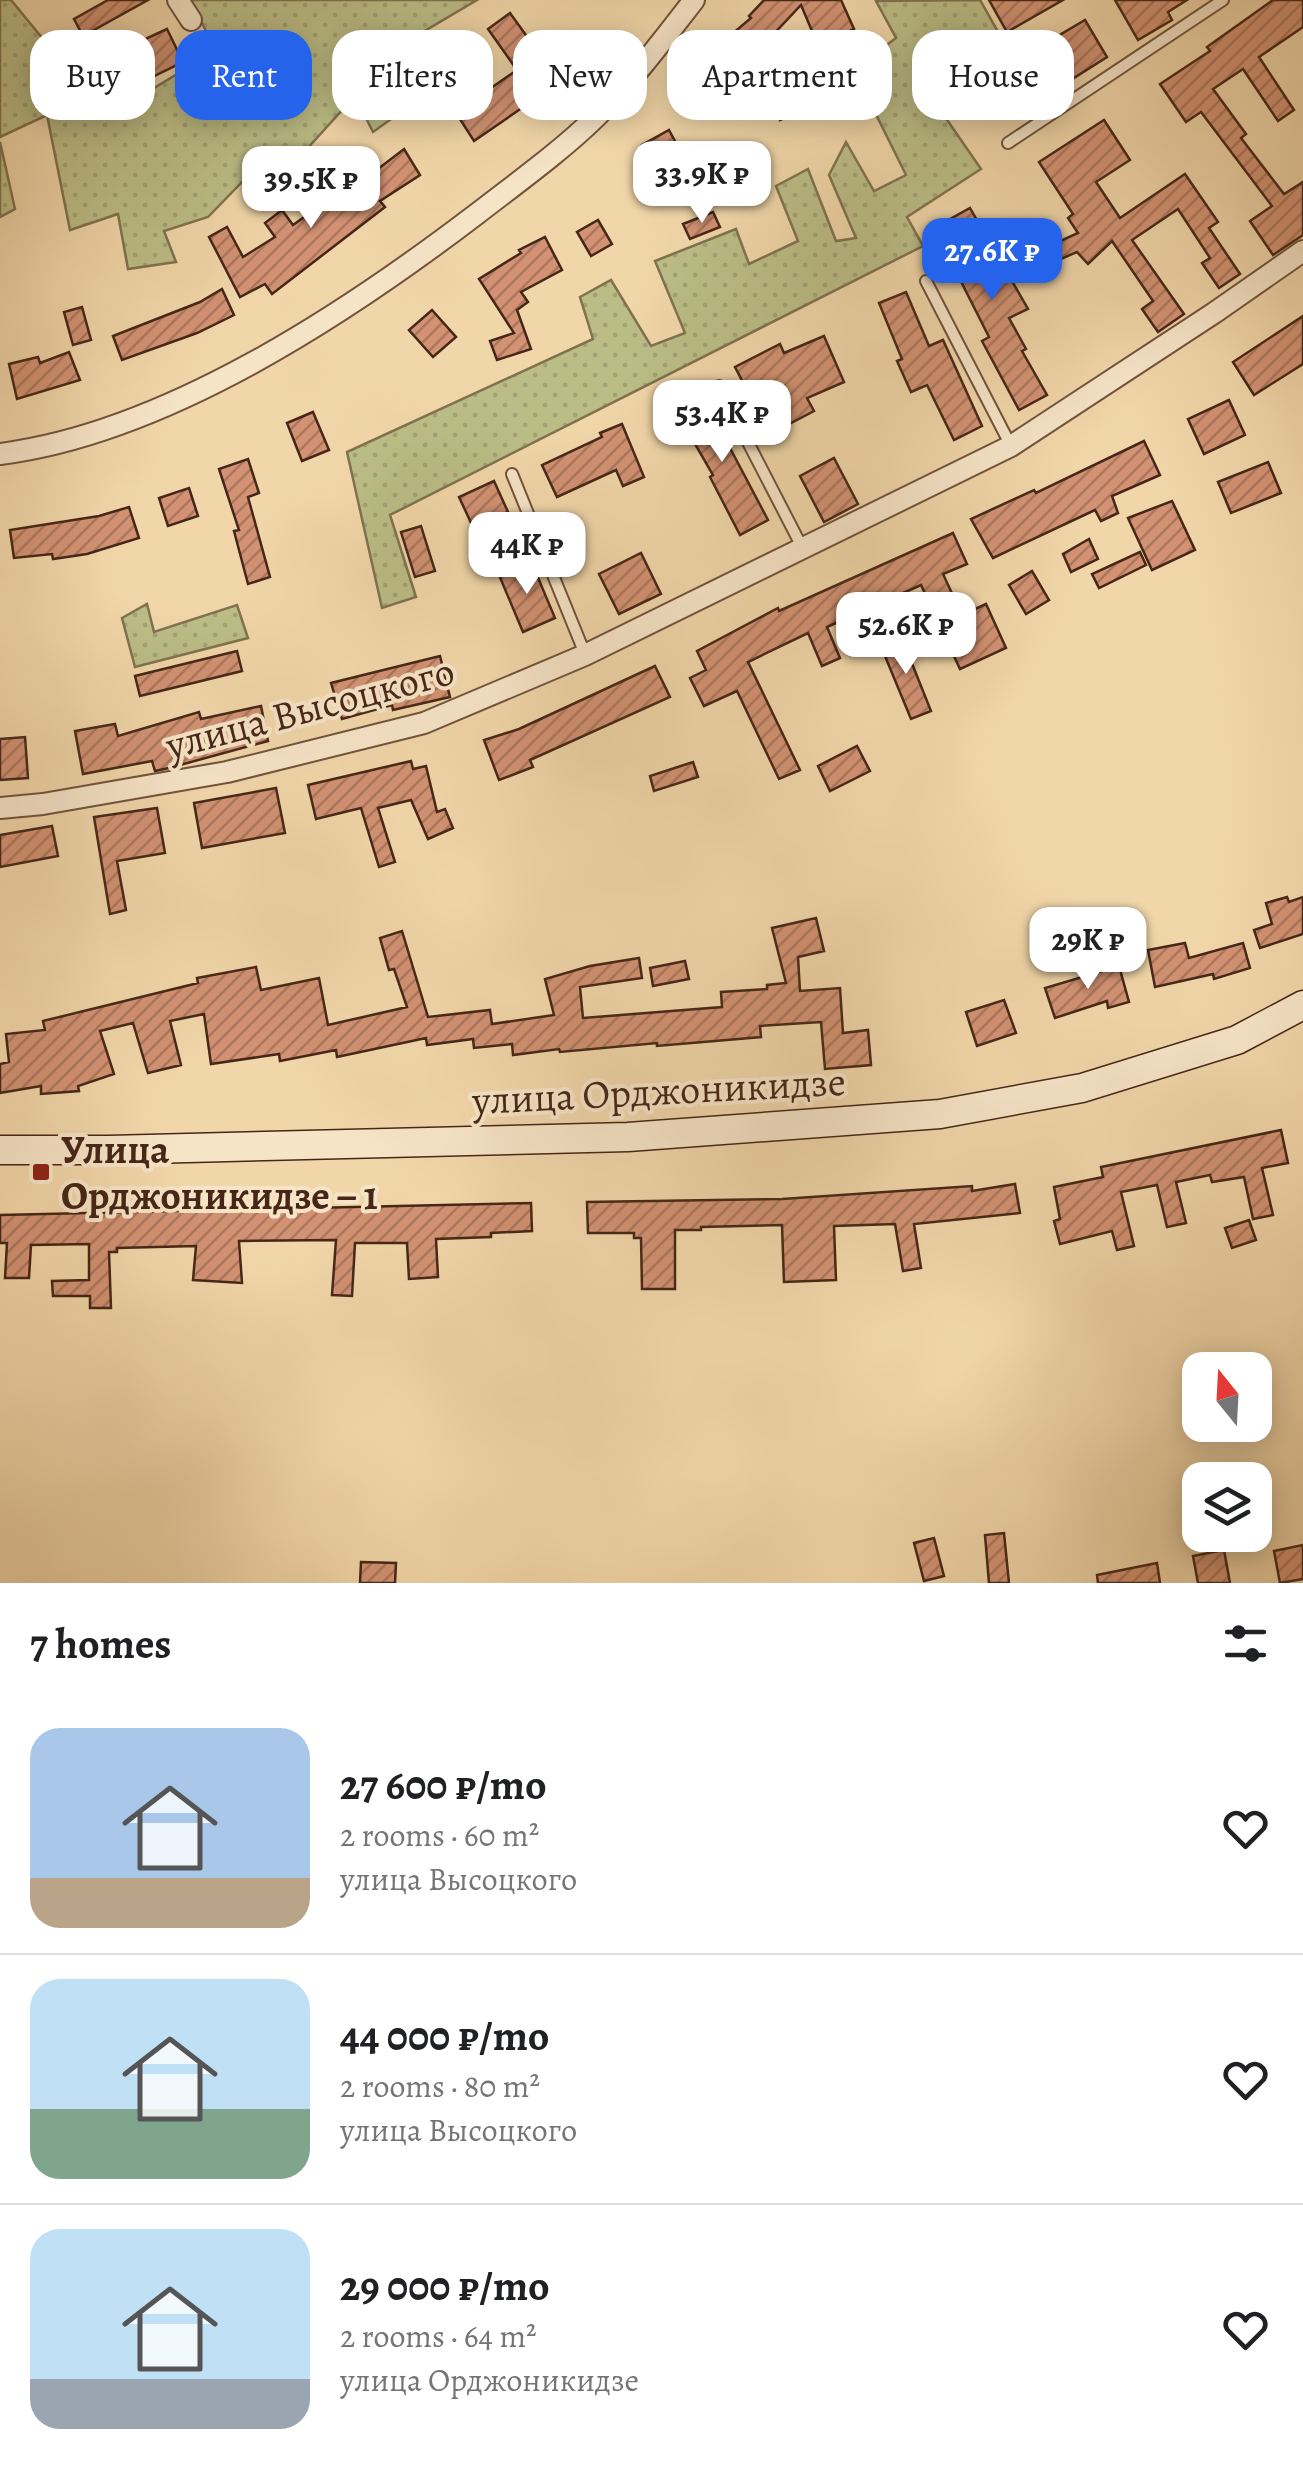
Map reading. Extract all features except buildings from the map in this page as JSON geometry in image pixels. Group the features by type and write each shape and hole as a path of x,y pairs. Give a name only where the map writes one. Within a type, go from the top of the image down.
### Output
{"main road":[{"name":"улица Орджоникидзе","path":"0,1150 628,1137 940,1114 1082,1088 1237,1040 1303,1005"}],"street":[{"path":"178,0 192,20"},
{"path":"0,454 30,450 108,426 191,395 350,306 518,183 595,118 694,0"},
{"name":"улица Высоцкого","path":"0,808 227,772 424,723 586,655 1011,446 1303,251"}],"lane":[{"path":"1008,143 1224,0"},
{"path":"926,281 1011,446"},
{"path":"720,386 802,548"},
{"path":"512,474 586,655"}],"green space":[{"path":"0,0 11,0 36,30 30,30 30,120 36,120 0,137"},
{"path":"190,0 477,0 426,30 332,30 333,120 305,151 244,180 208,217 164,231 176,262 128,269 118,214 70,230 48,120 155,120 155,87 175,75 175,120 312,120 312,30 206,30"},
{"path":"980,0 997,30 912,30 912,120 947,120 981,169 907,217 923,246 390,515 416,597 382,608 347,452 593,339 580,297 611,280 651,346 685,333 655,261 736,229 749,264 798,241 776,186 808,169 836,241 856,238 829,175 846,142 874,191 906,175 879,120 892,120 892,41 896,38 876,1"},
{"path":"367,120 390,120 373,132"},
{"path":"0,142 15,209 0,217"},
{"path":"147,604 154,632 237,605 248,638 135,667 122,618"}],"place":[{"name":"Улица Орджоникидзе – 1","path":"41,1172"}]}
